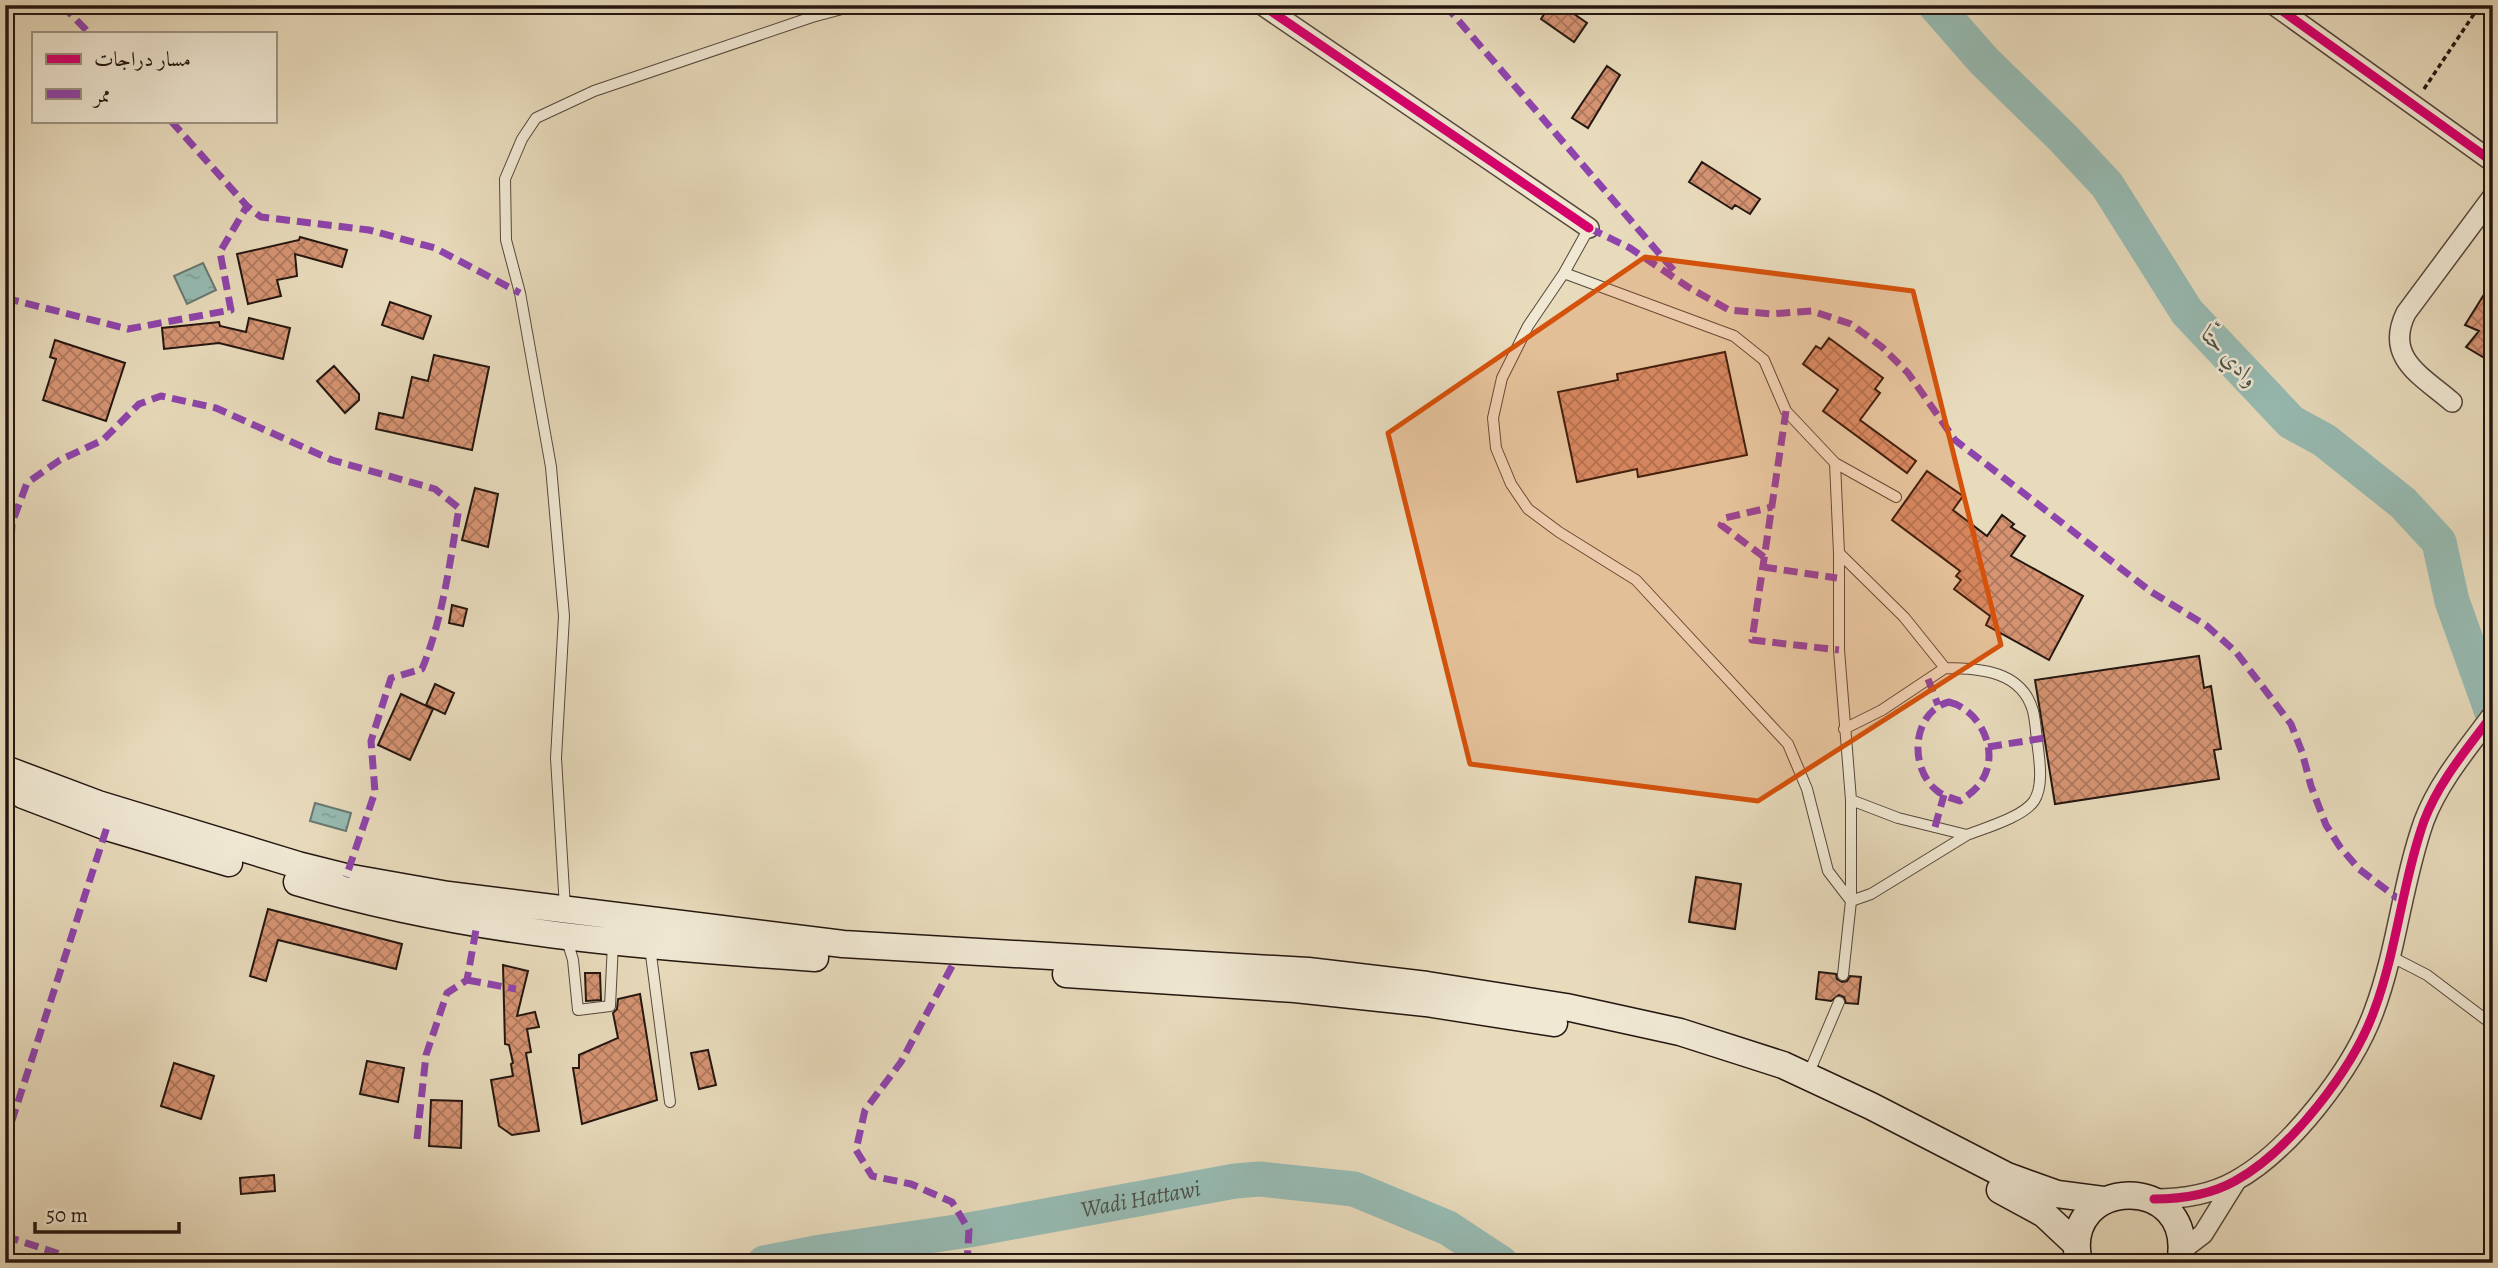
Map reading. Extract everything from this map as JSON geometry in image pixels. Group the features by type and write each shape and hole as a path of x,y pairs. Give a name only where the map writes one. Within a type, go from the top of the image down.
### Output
{"main road":[{"path":"5,769 98,804 322,871 448,895 843,944 1267,968 1427,985 1566,1007 1679,1032 1732,1047 1807,1075 2007,1176 2057,1194 2103,1200"},
{"path":"5,789 107,827 340,895 452,920 650,947 1296,989 1426,1003 1559,1023 1715,1060 1818,1097 2027,1203 2060,1226 2078,1253"},
{"path":"2078,1253 2080,1227 2089,1212 2103,1200 2119,1194 2137,1194 2154,1199 2169,1212 2180,1230 2181,1256"}],"street":[{"path":"1262,5 1589,228"},
{"path":"2274,5 2493,162"},
{"path":"2452,402 2406,362 2400,351 2400,325 2406,313 2493,196"},
{"path":"2154,1199 2183,1199 2237,1180 2273,1153 2310,1117 2352,1057 2374,1011 2390,956 2401,901 2425,820 2443,783 2493,715"},
{"path":"2181,1256 2203,1234 2237,1180"}],"lane":[{"path":"613,943 610,1006 578,1010 573,960 566,937 556,758 563,603 551,467 520,293 506,240 505,179 522,139 536,118 594,91 812,17 857,5"},
{"path":"1589,228 1564,273 1528,326 1502,378 1493,418 1496,448 1511,484 1528,509 1559,532 1636,580 1788,744 1807,789 1828,871 1851,901"},
{"path":"1564,273 1734,336 1764,360 1786,411 1835,464 1896,497"},
{"path":"1835,464 1839,552 1839,650 1850,800 1851,901 1843,975"},
{"path":"1839,552 1903,617 1945,668"},
{"path":"1844,729 1882,710 1945,668 1973,668 2002,675 2022,688 2033,710 2041,773 2034,801 2014,816 1967,835 1871,894 1851,901"},
{"path":"1850,800 1898,818 1967,835"},
{"path":"650,947 670,1102"},
{"path":"2390,956 2427,975 2493,1025"},
{"path":"1807,1075 1839,1002"}],"path":[{"path":"2413,105 2480,5"}],"highlighted area":[{"path":"1645,257 1913,291 2001,645 1758,801 1470,764 1388,433"}],"water":[{"path":"203,263 216,290 187,304 174,276"},
{"path":"315,803 351,813 346,831 310,821"}],"building":[{"path":"1550,5 1561,5 1587,23 1574,42 1541,19"},
{"path":"1607,66 1620,75 1588,128 1572,118"},
{"path":"1702,162 1760,199 1750,214 1735,205 1732,209 1689,182"},
{"path":"300,237 347,250 342,267 295,254 297,276 277,280 281,296 248,304 237,254 299,240"},
{"path":"2493,280 2493,363 2466,347 2479,331 2465,325"},
{"path":"390,302 431,316 423,339 382,325"},
{"path":"249,318 290,328 283,359 219,343 164,349 162,328 219,322 220,326 246,332"},
{"path":"1829,338 1883,378 1875,389 1880,393 1860,420 1916,461 1907,473 1823,411 1838,390 1803,364 1816,346 1821,349"},
{"path":"55,340 125,363 106,421 43,400 56,359 50,357"},
{"path":"1725,352 1747,455 1638,477 1637,469 1577,482 1558,392 1618,380 1617,374"},
{"path":"434,355 489,367 472,450 376,429 379,413 403,418 412,377 428,381"},
{"path":"334,366 359,394 359,400 345,413 317,381"},
{"path":"1927,471 1963,496 1953,510 1987,536 2002,515 2014,524 2011,527 2025,536 2011,556 2083,596 2049,660 1986,625 1990,616 1954,589 1961,580 1956,576 1960,571 1892,520"},
{"path":"475,488 498,494 488,547 462,540"},
{"path":"452,605 467,609 463,626 449,623"},
{"path":"2199,656 2204,688 2211,686 2221,749 2214,750 2219,779 2055,804 2035,680"},
{"path":"435,684 454,693 445,714 426,705"},
{"path":"401,694 433,709 410,760 378,745"},
{"path":"1696,877 1741,884 1735,929 1689,922"},
{"path":"268,909 402,944 396,969 278,940 266,981 250,976"},
{"path":"503,965 528,971 517,1016 535,1012 539,1027 527,1029 531,1052 526,1053 539,1131 512,1135 499,1126 491,1080 513,1076 509,1045 505,1044"},
{"path":"1819,972 1836,974 1837,979 1842,982 1847,981 1850,976 1861,977 1858,1004 1846,1003 1844,997 1839,995 1831,1001 1816,999"},
{"path":"585,973 600,973 601,1000 586,1001"},
{"path":"640,994 657,1100 582,1124 573,1068 579,1068 579,1055 618,1038 613,1013 617,1009 618,999"},
{"path":"708,1050 716,1085 699,1089 691,1053"},
{"path":"367,1061 404,1068 398,1102 360,1094"},
{"path":"174,1063 214,1076 201,1119 161,1106"},
{"path":"431,1100 462,1101 461,1148 429,1146"},
{"path":"274,1175 275,1191 241,1194 240,1178"}],"waterway":[{"name":"وادي حتّا","path":"1935,5 1984,61 2107,185 2187,312 2291,422 2324,440 2403,503 2439,542 2452,601 2493,715"},
{"name":"Wadi Hattawi","path":"764,1263 969,1230 1235,1181 1260,1179 1354,1189 1448,1228 1501,1263"}],"marked path":[{"path":"62,5 88,32"},
{"path":"1445,5 1676,273"},
{"path":"172,122 247,206 261,217 369,230 435,248 520,293"},
{"path":"5,298 128,329 231,310 220,252 247,206"},
{"path":"1589,228 1630,248 1688,287 1729,310 1771,314 1812,311 1851,324 1882,347 1908,373 1955,440 2150,591 2207,626 2236,652 2291,724 2326,825 2340,847 2359,869 2401,901"},
{"path":"5,579 10,566 12,523 27,483 60,460 103,440 139,404 161,396 216,408 332,460 435,489 459,508 441,610 422,669 391,678 371,741 375,792 346,877"},
{"path":"1786,411 1752,640 1839,650"},
{"path":"1764,557 1721,525 1725,518 1772,507"},
{"path":"1763,567 1837,578"},
{"path":"1928,679 1938,705"},
{"path":"1949,702 1970,714 1978,723 1988,746 1987,771 1974,790 1960,801 1935,789 1921,767 1918,754 1921,728 1937,708 1949,702"},
{"path":"1988,747 2044,738"},
{"path":"1935,827 1944,795"},
{"path":"5,1142 107,827"},
{"path":"417,1139 426,1055 447,993 467,980 477,924"},
{"path":"952,966 901,1062 865,1110 856,1150 872,1176 911,1184 952,1202 969,1230 967,1263"},
{"path":"467,980 516,989"},
{"path":"5,1236 87,1263"}],"cycle path":[{"path":"1262,5 1589,228"},
{"path":"2274,5 2493,162"},
{"path":"2154,1199 2196,1195 2235,1181 2277,1150 2298,1129 2335,1082 2364,1034 2382,988 2416,844 2430,806 2455,765 2493,714"}]}
